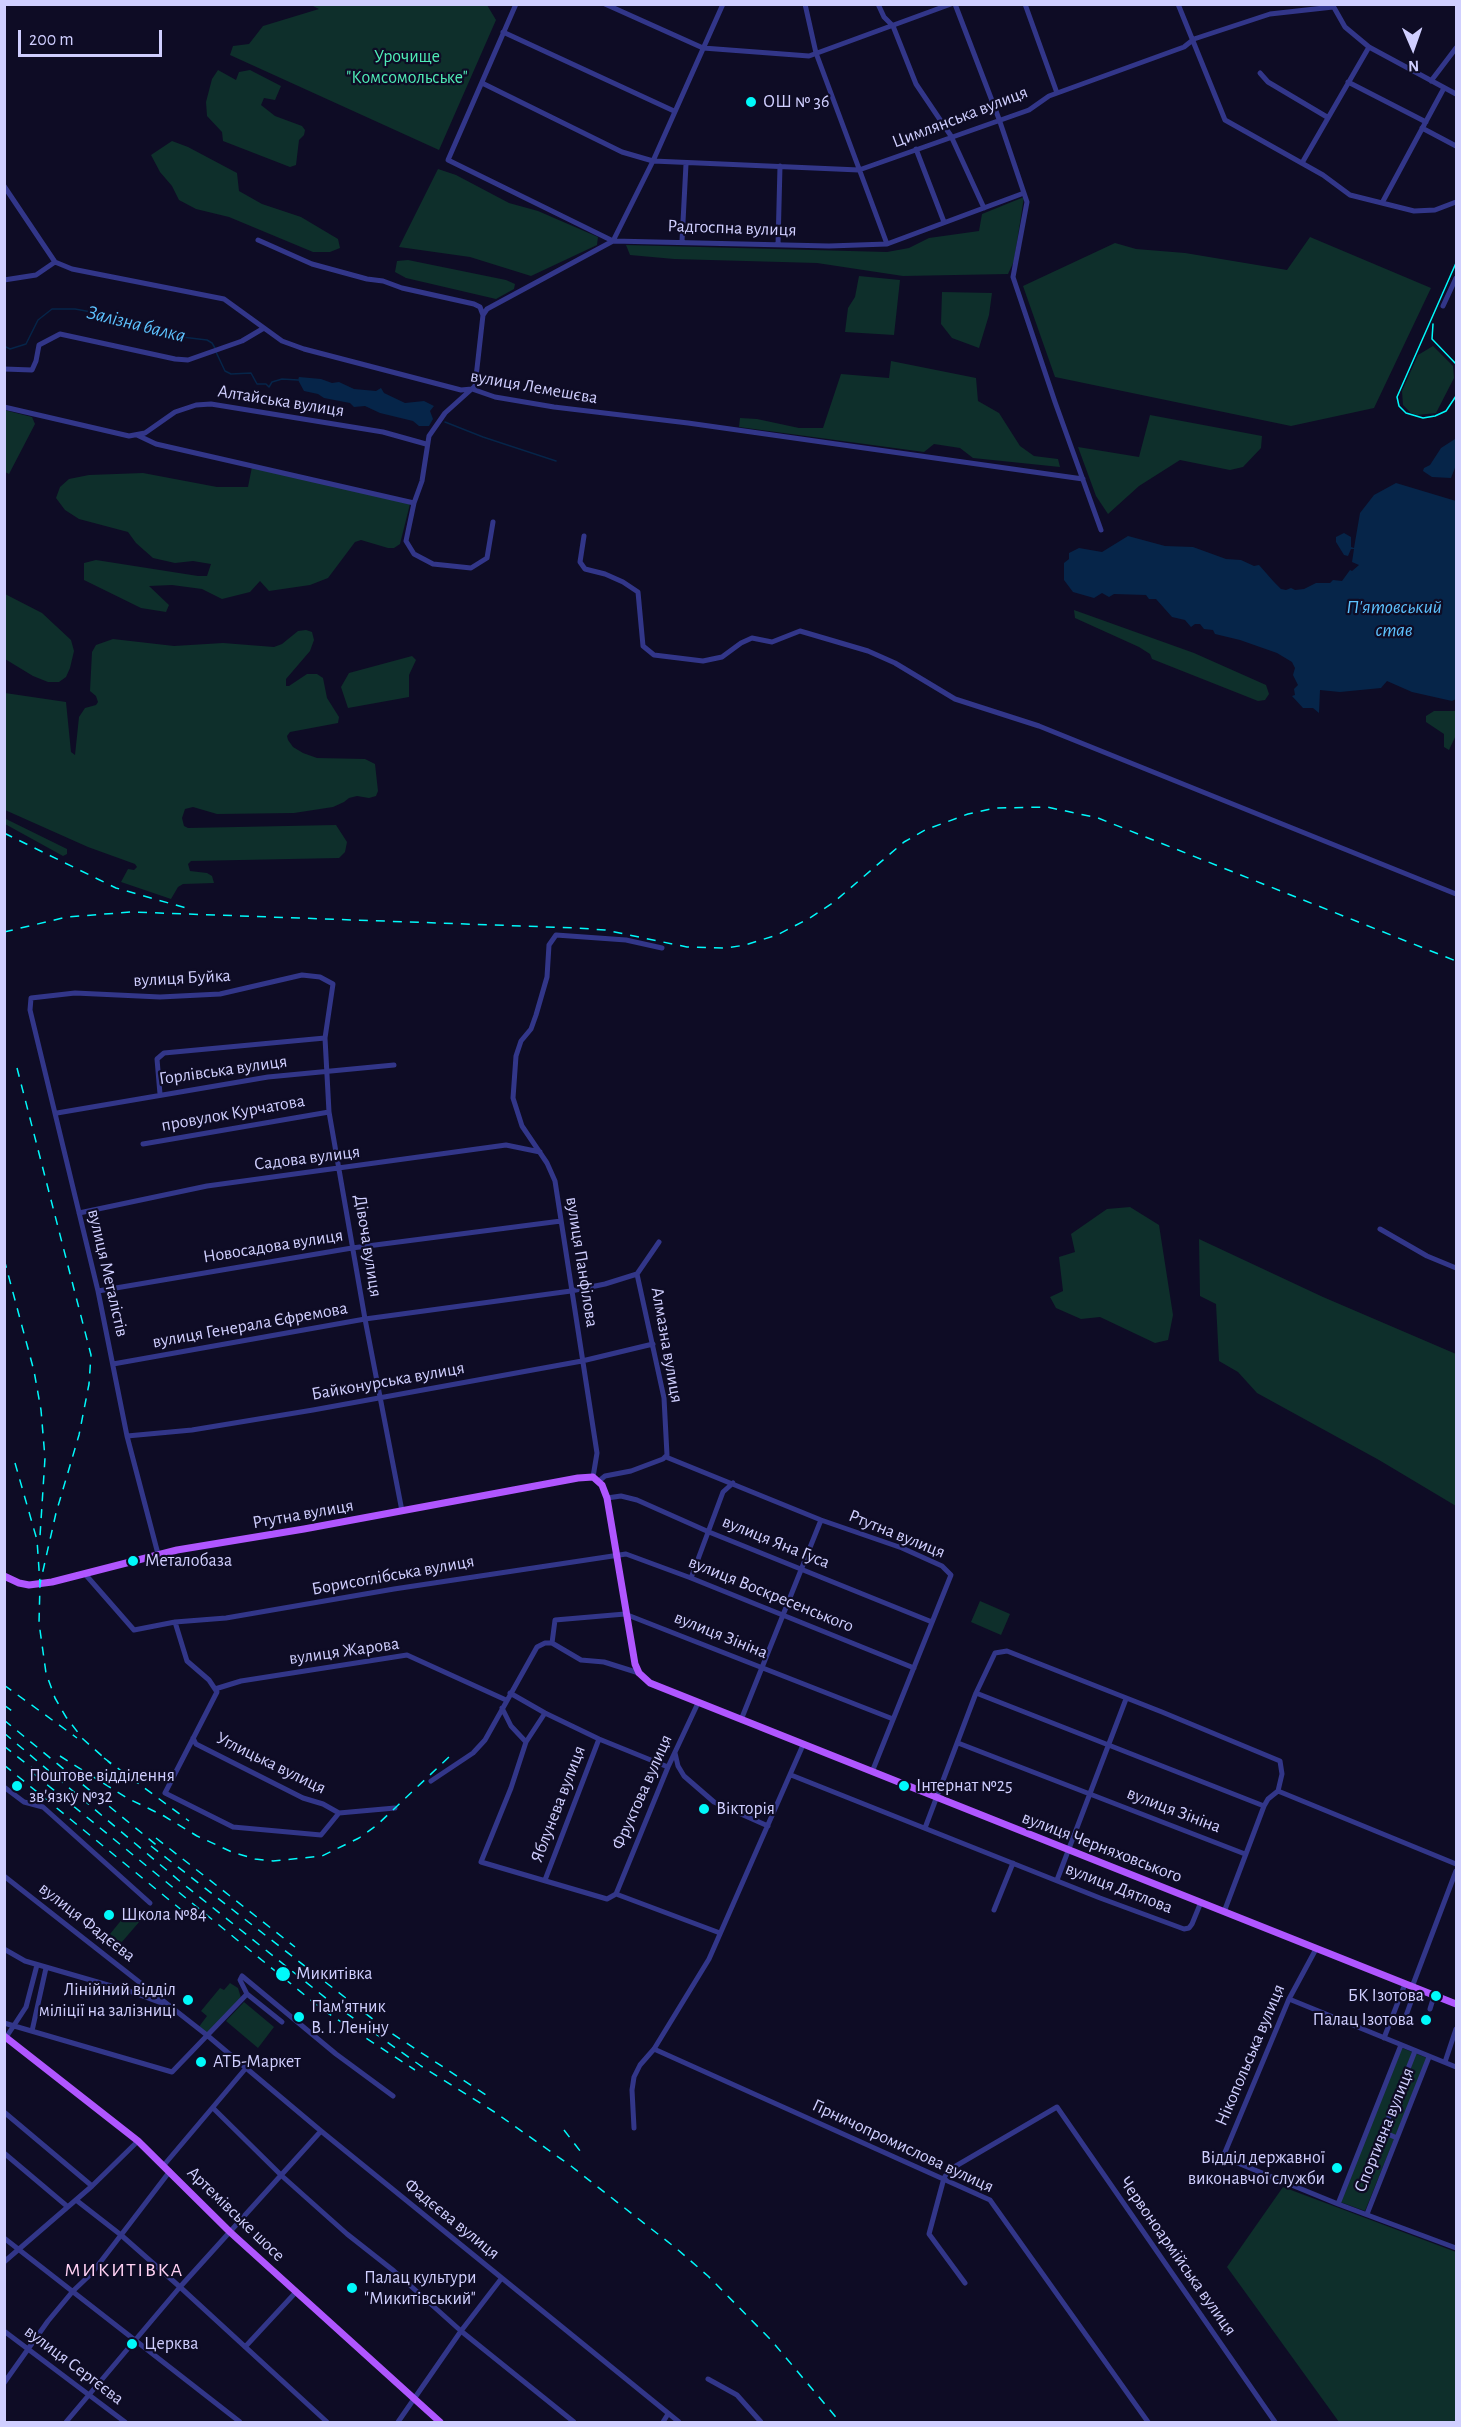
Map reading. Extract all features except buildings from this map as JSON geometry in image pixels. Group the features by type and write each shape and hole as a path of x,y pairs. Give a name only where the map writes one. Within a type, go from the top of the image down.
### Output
{"main road":[{"name":"Ртутна вулиця","path":"4,1576 19,1583 40,1584 158,1554 578,1478 596,1479"},
{"path":"596,1479 607,1498 633,1656 639,1673"},
{"name":"вулиця Черняховського","path":"639,1673 650,1683 698,1703 1456,2004"},
{"name":"Артемівське шосе","path":"5,2038 138,2141 230,2232 440,2422"}],"street":[{"path":"482,83 516,4"},
{"path":"605,4 703,48 809,56 953,4 999,120 1027,202 1013,277 1101,530"},
{"path":"620,11 623,4"},
{"path":"483,315 493,305 614,241 653,161 723,4"},
{"path":"805,4 816,53 887,244"},
{"path":"878,4 884,17 893,26 916,84 951,136 984,207"},
{"path":"1025,4 1057,93"},
{"path":"1178,4 1225,120 1302,163 1350,195 1421,211 1435,210 1456,202"},
{"path":"1333,5 1345,27 1369,47 1456,94"},
{"name":"Цимлянська вулиця","path":"482,83 622,152 653,161 859,170 1029,110 1057,93 1184,47 1194,39 1270,14 1333,5"},
{"path":"503,32 674,111"},
{"path":"1302,163 1369,47"},
{"path":"1431,81 1456,48"},
{"path":"1260,72 1268,82 1327,117"},
{"path":"1348,82 1456,146"},
{"name":"Радгоспна вулиця","path":"482,83 448,160 614,241 829,246 887,244 1024,193"},
{"path":"1382,203 1444,88"},
{"path":"916,149 944,222"},
{"path":"682,241 686,164"},
{"path":"778,244 780,166"},
{"path":"4,186 56,262 36,274 4,280"},
{"path":"258,240 312,264 480,307 483,315 477,381 472,389 445,413 426,444 422,481 414,503 406,541 414,554 433,564 471,568 487,558 493,522"},
{"name":"вулиця Лемешєва","path":"56,262 72,269 224,299 292,346 461,390 472,389 495,397 554,407 688,423 1083,479"},
{"path":"1443,306 1456,278"},
{"path":"4,369 32,370 39,345 60,334 188,360 242,341 264,328"},
{"name":"Алтайська вулиця","path":"137,435 145,433 175,412 196,405 211,404 374,431 426,444"},
{"path":"4,407 119,435 137,435 156,444 414,503"},
{"path":"585,537 580,562 585,569 605,574 638,592 643,646 654,655 703,661 722,657 752,638 772,642 800,631 868,651 895,663 955,699 1039,726 1456,894"},
{"name":"вулиця Панфілова","path":"596,1479 597,1453 555,1181 540,1152 522,1126 513,1098 516,1056 521,1041 531,1029 536,1015 547,977 549,945 556,935 626,940 662,948"},
{"name":"вулиця Буйка","path":"31,998 75,993 160,997 220,994 302,975 320,977 333,984"},
{"name":"Дівоча вулиця","path":"333,984 326,1038 329,1112 379,1398 402,1511"},
{"name":"вулиця Металістів","path":"31,998 30,1010 57,1113 78,1213 98,1292 127,1436 158,1554"},
{"path":"160,1094 157,1059 164,1053 301,1038 326,1038"},
{"name":"Горлівська вулиця","path":"57,1113 160,1094 327,1071 394,1065"},
{"name":"провулок Курчатова","path":"143,1144 329,1112"},
{"name":"Садова вулиця","path":"78,1213 207,1186 506,1145 540,1152"},
{"name":"Новосадова вулиця","path":"98,1292 352,1248 561,1221"},
{"path":"1380,1229 1427,1256 1456,1268"},
{"path":"637,1274 659,1242"},
{"name":"Алмазна вулиця","path":"571,1291 637,1274 642,1285 664,1398 667,1456"},
{"name":"вулиця Генерала Єфремова","path":"113,1364 365,1319 571,1291"},
{"name":"Байконурська вулиця","path":"127,1436 192,1430 379,1398 582,1361 653,1344"},
{"name":"Ртутна вулиця","path":"596,1479 631,1471 667,1456 821,1520 902,1548 942,1566 951,1575 872,1772"},
{"path":"691,1578 723,1492 733,1483"},
{"name":"вулиця Яна Гуса","path":"607,1498 621,1496 637,1500 709,1532 932,1622"},
{"path":"741,1720 760,1667 821,1520"},
{"name":"вулиця Воскресенського","path":"616,1554 626,1554 691,1578 914,1668"},
{"name":"Борисоглібська вулиця","path":"85,1574 134,1630 175,1622 226,1618 616,1554"},
{"name":"вулиця Зініна","path":"552,1643 555,1620 626,1614 893,1719"},
{"path":"175,1622 187,1660 216,1690"},
{"path":"431,1781 473,1753 485,1740 537,1647 545,1643 552,1643 581,1660 604,1662 639,1673"},
{"path":"926,1828 935,1798 976,1693 995,1653 1007,1651 1280,1761 1282,1774 1278,1791 1268,1799 1264,1806 1224,1912"},
{"name":"вулиця Жарова","path":"216,1690 241,1681 407,1655 506,1700"},
{"name":"Углицька вулиця","path":"216,1690 165,1793 233,1827 321,1835 339,1813"},
{"path":"510,1693 599,1739 668,1767"},
{"path":"976,1693 1264,1806"},
{"path":"1057,1880 1126,1699"},
{"name":"Фруктова вулиця","path":"616,1893 668,1767 698,1703"},
{"path":"502,1708 511,1726 526,1742"},
{"path":"545,1713 526,1742 512,1788 481,1862 607,1899 616,1893 720,1933"},
{"name":"Углицька вулиця","path":"193,1738 196,1744 303,1798 323,1804 339,1813 395,1808"},
{"name":"Яблунева вулиця","path":"545,1881 599,1739"},
{"name":"вулиця Зініна","path":"958,1743 1245,1854"},
{"path":"634,2127 632,2083 640,2065 654,2049 709,1959 803,1744"},
{"path":"675,1752 678,1766 684,1776 714,1802 768,1826"},
{"name":"вулиця Дятлова","path":"791,1775 1184,1929 1189,1928 1192,1924 1201,1902"},
{"path":"4,1787 24,1802 43,1807 150,1903"},
{"path":"1278,1791 1456,1864"},
{"path":"994,1910 1013,1863"},
{"path":"1384,2038 1411,1986 1456,1871"},
{"name":"вулиця Фадєєва","path":"4,1876 208,2036"},
{"path":"4,1949 13,1956 37,1965 132,1992 168,2006"},
{"name":"Нікопольська вулиця","path":"1316,1949 1289,1999 1223,2157 1338,2204"},
{"path":"5,2038 26,2007 37,1965"},
{"path":"32,2031 46,1968"},
{"path":"282,2022 247,1994 240,1980 242,1976 336,2054 393,2096"},
{"path":"1403,2024 1411,1986"},
{"path":"4,2024 172,2072 247,1994"},
{"path":"1430,2009 1434,1995"},
{"path":"1289,1999 1456,2067"},
{"path":"1445,2062 1456,2029"},
{"name":"Фадєєва вулиця","path":"208,2036 501,2279 679,2422"},
{"name":"Спортивна вулиця","path":"1338,2204 1401,2045"},
{"name":"Гірничопромислова вулиця","path":"654,2049 990,2200 1148,2422"},
{"path":"1397,2138 1383,2132 1415,2051"},
{"name":"Спортивна вулиця","path":"1367,2214 1429,2057"},
{"path":"164,2165 246,2068"},
{"name":"Червоноармійська вулиця","path":"944,2178 949,2170 1057,2107 1275,2422"},
{"path":"213,2108 282,2176 461,2331 574,2422"},
{"path":"4,2112 92,2186"},
{"path":"66,2422 180,2287 321,2131"},
{"path":"4,2262 92,2186 138,2141"},
{"path":"4,2153 68,2206"},
{"path":"4,2383 48,2321 73,2291 92,2273 170,2171"},
{"path":"944,2178 929,2234 965,2283"},
{"path":"75,2200 121,2235 327,2422"},
{"path":"1338,2204 1456,2248"},
{"path":"4,2238 240,2422"},
{"path":"398,2422 415,2401 461,2331 501,2279"},
{"path":"245,2347 296,2292"},
{"name":"вулиця Сергєєва","path":"4,2331 125,2422"},
{"path":"708,2379 737,2395 761,2422"},
{"path":"663,2422 668,2414"}],"green space":[{"name":"Урочище \"Комсомольське\"","path":"311,5 487,5 496,20 439,150 230,55 233,46 249,44 263,26 319,9"},
{"path":"218,70 236,80 239,72 250,70 281,86 275,100 264,98 261,105 275,116 302,126 305,130 299,140 296,165 290,167 223,141 222,132 207,116 206,102 212,79"},
{"path":"172,141 237,173 239,191 262,204 301,217 338,239 340,248 330,252 313,252 229,217 196,209 179,200 151,155"},
{"path":"438,169 456,175 509,203 538,211 598,237 597,245 531,276 470,257 399,247"},
{"path":"1024,197 1014,261 1008,274 903,276 817,263 674,259 630,255 626,245 887,252 909,248 929,238 979,231 982,214"},
{"path":"1310,237 1431,288 1374,408 1291,426 1055,377 1023,286 1115,243 1136,249 1185,253 1287,270"},
{"path":"408,260 506,280 515,284 514,289 496,299 406,278 395,272 397,261"},
{"path":"859,276 900,280 894,335 845,332 848,308 855,297"},
{"path":"942,292 992,293 989,315 979,348 952,338 941,324"},
{"path":"1433,346 1453,366 1454,378 1436,413 1417,415 1411,413 1403,405 1402,391 1418,355"},
{"path":"891,361 976,378 978,401 999,413 1020,446 1034,456 1058,459 1060,467 973,458 960,448 934,444 924,452 739,427 740,418 757,419 799,428 823,428 841,374 889,378"},
{"path":"4,410 32,417 35,424 9,474 5,472"},
{"path":"1150,415 1262,436 1261,448 1243,467 1230,470 1180,460 1139,486 1108,514 1096,496 1078,447 1139,457"},
{"path":"252,467 410,504 400,544 394,548 388,548 361,540 355,542 328,578 310,585 269,591 260,581 250,592 222,599 202,589 172,585 149,586 169,605 166,612 141,608 84,580 84,563 96,560 198,576 207,576 211,564 193,561 175,563 153,558 136,543 128,532 79,519 65,510 56,498 60,487 69,479 89,475 143,473 217,487 248,487"},
{"path":"5,594 42,613 71,640 74,651 70,668 66,677 59,682 48,682 33,676 5,659"},
{"path":"1074,610 1194,653 1266,685 1269,694 1265,700 1258,701 1152,659 1150,654 1139,647 1075,618"},
{"path":"298,631 312,632 314,640 310,651 286,679 286,686 307,674 317,674 323,678 327,698 339,717 338,723 290,732 287,736 288,740 293,747 317,758 365,759 375,764 378,791 376,796 369,798 357,796 333,807 294,813 217,814 193,807 185,809 182,818 184,826 188,828 336,825 347,842 345,852 339,858 191,861 188,864 190,871 207,873 212,876 214,883 183,884 178,887 171,899 121,882 128,869 134,870 137,867 135,864 88,847 5,810 5,693 66,702 71,752 75,755 79,717 85,708 96,705 98,702 96,696 90,691 92,652 96,645 113,639 174,646 223,643 274,647 282,644"},
{"path":"412,656 416,660 409,675 409,697 348,708 341,687 349,673"},
{"path":"1434,711 1456,711 1456,735 1449,750 1444,747 1444,734 1426,722 1426,716"},
{"path":"4,818 67,849 67,854 63,856 5,824"},
{"path":"1130,1207 1159,1225 1173,1315 1168,1340 1155,1343 1100,1317 1081,1319 1056,1308 1050,1297 1063,1291 1059,1257 1075,1252 1071,1234 1107,1209"},
{"path":"1199,1239 1323,1297 1456,1354 1456,1506 1379,1460 1257,1393 1238,1372 1219,1361 1216,1304 1200,1296"},
{"path":"980,1601 1010,1614 1001,1635 971,1622"},
{"path":"128,1912 140,1921 121,1943 110,1934"},
{"path":"230,1983 238,1988 242,2001 208,2036 198,2028 207,2016 201,2011 220,1988 224,1990"},
{"path":"244,2002 274,2027 258,2048 226,2021"},
{"path":"1402,2048 1427,2058 1365,2211 1340,2202"},
{"path":"1283,2187 1456,2252 1456,2422 1339,2422 1227,2267"}],"water":[{"path":"299,377 321,379 332,383 339,382 354,389 376,391 381,388 384,393 405,403 424,401 434,406 430,411 433,419 429,426 419,426 413,421 380,413 365,406 354,407 350,403 324,398 304,391 298,380"},
{"path":"1455,439 1456,465 1451,478 1432,477 1423,471 1430,465 1441,448"},
{"name":"П'ятовський став","path":"1396,483 1456,501 1456,699 1452,701 1412,692 1387,681 1381,688 1340,692 1320,690 1319,713 1313,708 1303,708 1292,696 1295,695 1294,689 1298,685 1293,675 1295,668 1292,662 1277,653 1215,634 1213,630 1204,629 1200,624 1191,627 1185,620 1172,617 1156,599 1149,599 1146,595 1114,594 1109,597 1102,593 1094,598 1073,592 1064,580 1064,563 1069,559 1069,553 1079,548 1102,552 1128,536 1165,546 1193,547 1226,559 1241,560 1254,566 1259,565 1281,589 1304,589 1316,583 1342,581 1350,570 1352,571 1359,565 1352,562 1354,549 1351,549 1348,556 1344,555 1336,542 1336,537 1344,533 1351,537 1351,547 1354,548 1360,513 1374,495"}],"waterway":[{"name":"Залізна балка","path":"4,346 10,349 26,344 38,320 52,309 75,309 113,316 157,334 207,340 215,348"},
{"name":"Залізна балка","path":"216,352 225,371 231,374 251,373 257,384 266,384 269,387 272,382 282,379 298,380"},
{"path":"445,422 556,461"}],"tram line":[{"path":"1456,263 1397,397 1399,406 1406,413 1423,418 1446,411 1456,396"},
{"path":"1433,324 1432,339 1456,364"}],"railway":[{"path":"4,932 67,917 131,912 577,928 605,930 687,947 727,948 777,935 810,918 834,902 904,842 925,830 968,814 995,808 1047,807 1098,818 1456,961"},
{"path":"4,833 116,888 186,908"},
{"path":"17,1068 91,1355 89,1384 79,1435 56,1513 40,1584"},
{"path":"4,1259 34,1371 41,1410 45,1458 40,1536"},
{"path":"15,1463 37,1540 40,1584 39,1623 46,1673 55,1698 66,1717 83,1739 111,1764"},
{"path":"4,1685 77,1738"},
{"path":"4,1705 16,1714"},
{"path":"4,1720 160,1848"},
{"path":"4,1733 182,1883 332,2003 421,2066 496,2113 571,2166 677,2249 708,2276 771,2340 840,2422"},
{"path":"4,1746 43,1777"},
{"path":"60,1756 127,1798 164,1816 197,1836 232,1852 255,1859 273,1861 322,1856 359,1838 377,1825 450,1756"},
{"path":"104,1758 189,1821"},
{"path":"4,1765 184,1912"},
{"path":"34,1774 323,2010 415,2070"},
{"path":"156,1838 295,1947"},
{"path":"151,1846 388,2031 486,2095"},
{"path":"564,2130 584,2156"}],"place":[{"name":"ОШ № 36","path":"751,102"},
{"name":"Металобаза","path":"133,1561"},
{"name":"Поштове відділення зв'язку №32","path":"17,1786"},
{"name":"Інтернат №25","path":"904,1786"},
{"name":"Вікторія","path":"704,1809"},
{"name":"Школа №84","path":"109,1915"},
{"name":"Микитівка","path":"283,1974"},
{"name":"БК Ізотова","path":"1436,1996"},
{"name":"Лінійний відділ міліції на залізниці","path":"188,2000"},
{"name":"Пам'ятник В. І. Леніну","path":"299,2017"},
{"name":"Палац Ізотова","path":"1426,2020"},
{"name":"АТБ-Маркет","path":"201,2062"},
{"name":"Відділ державної виконавчої служби","path":"1337,2168"},
{"name":"Палац культури \"Микитівський\"","path":"352,2288"},
{"name":"Церква","path":"132,2344"}],"district":[{"name":"МИКИТІВКА","path":"124,2270"}]}
